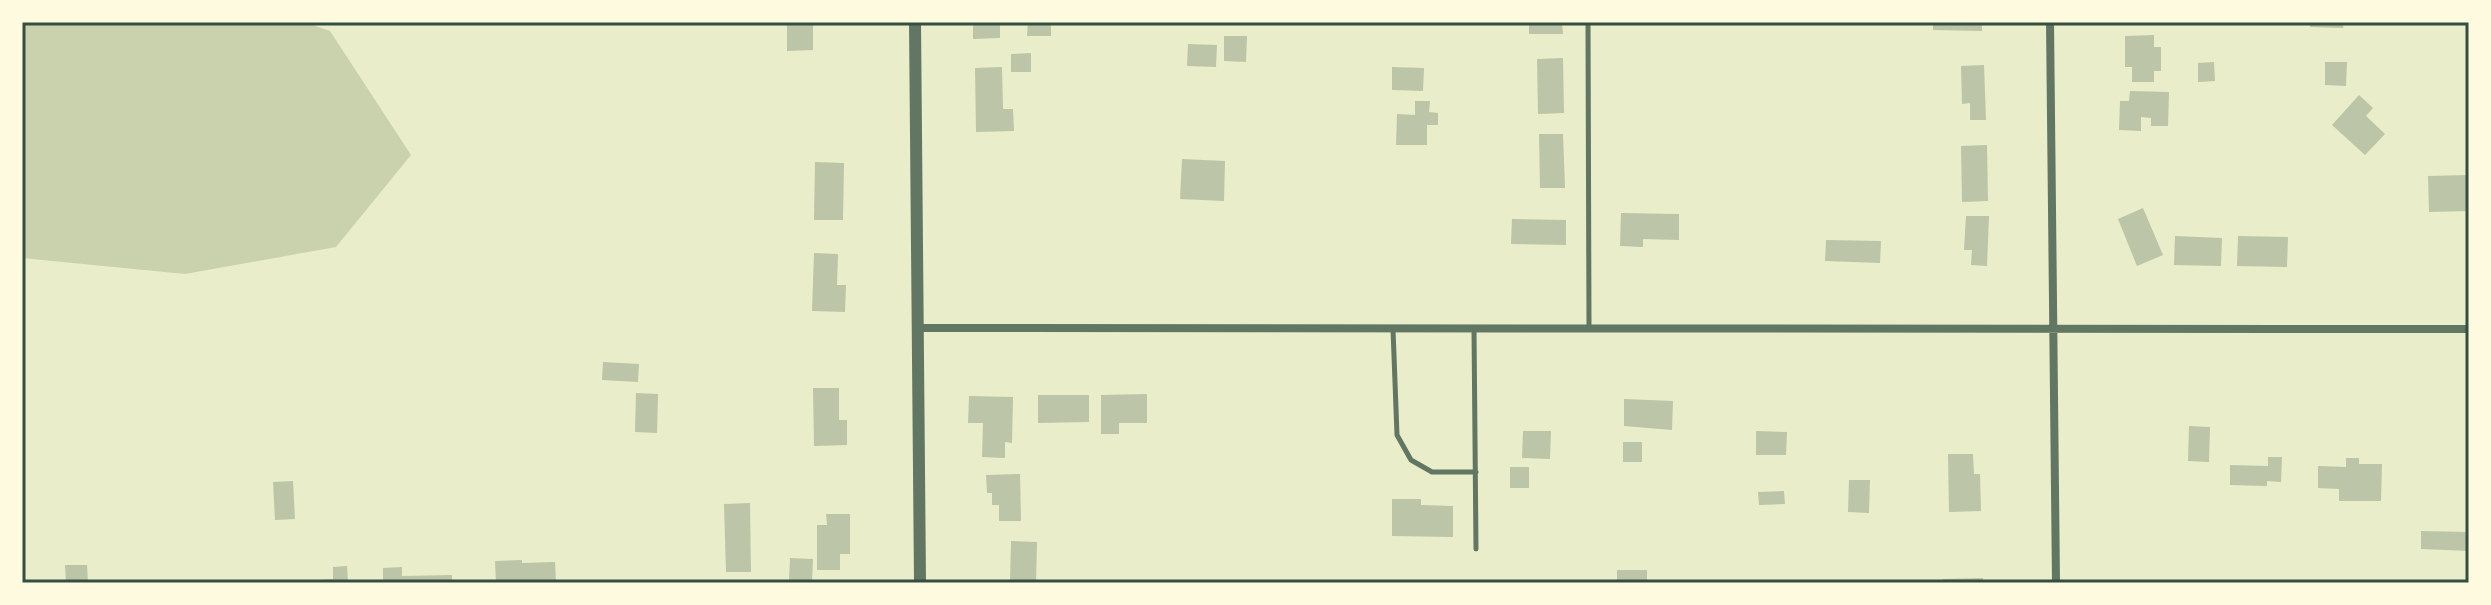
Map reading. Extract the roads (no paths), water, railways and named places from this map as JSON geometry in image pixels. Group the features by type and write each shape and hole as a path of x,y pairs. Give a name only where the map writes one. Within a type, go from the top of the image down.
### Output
{"street":[{"path":"915,22 920,583"},
{"path":"2050,22 2056,583"},
{"path":"917,328 2469,329"}],"lane":[{"path":"1588,22 1589,328"},
{"path":"1393,328 1397,435 1411,460 1432,472 1476,472"},
{"path":"1474,328 1476,549"}]}
